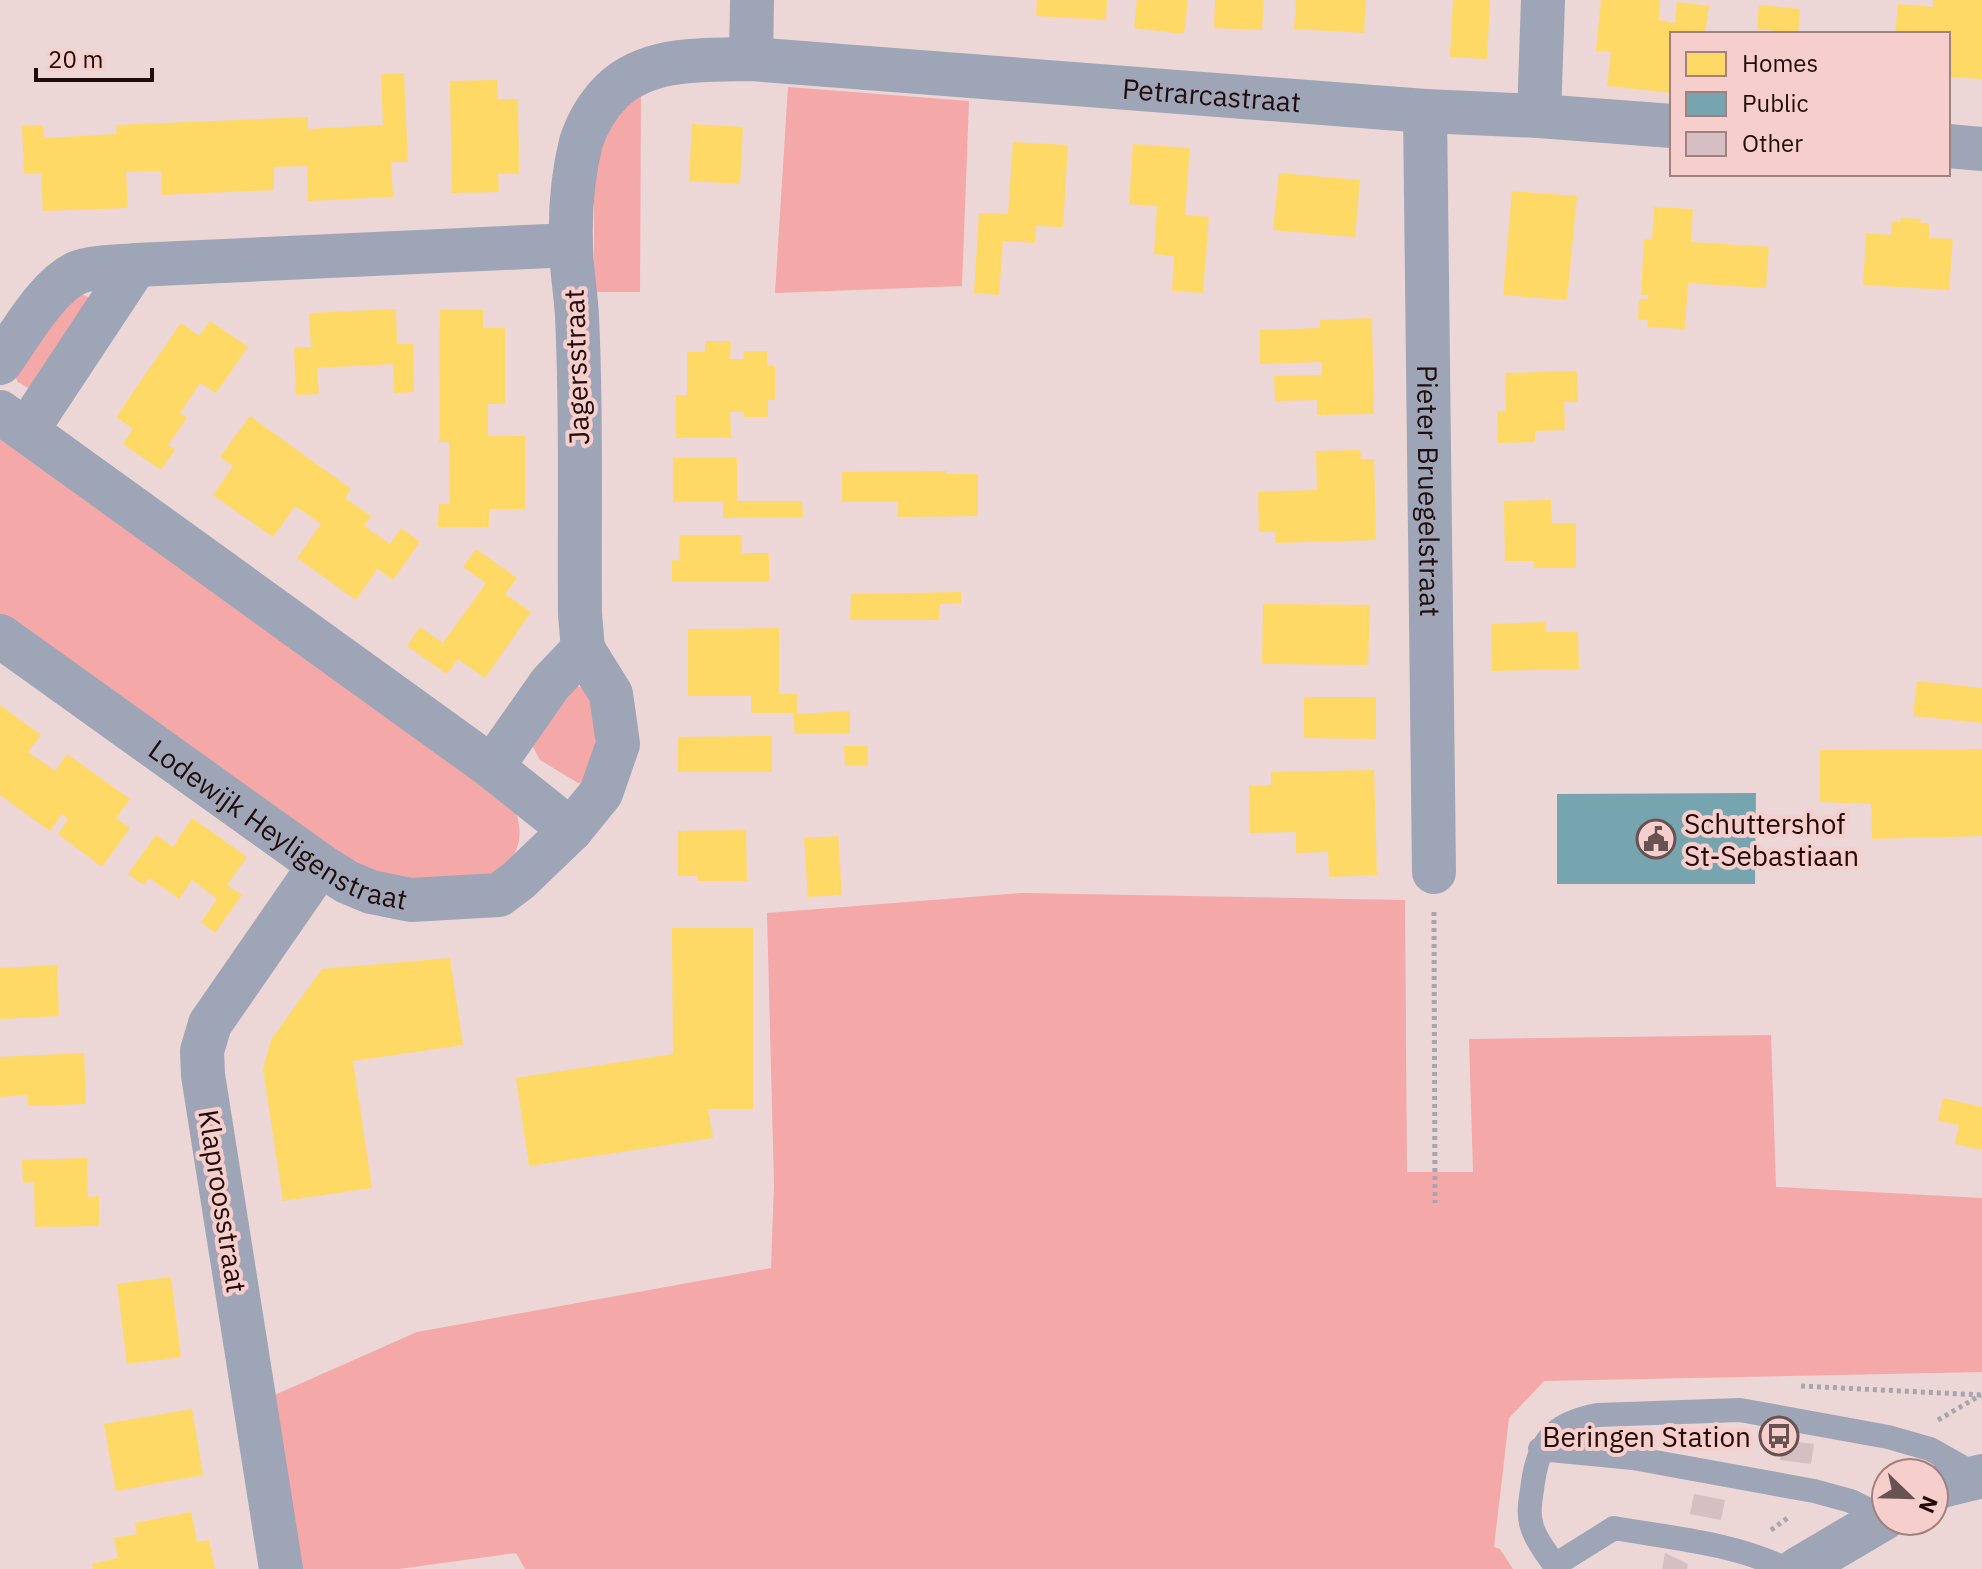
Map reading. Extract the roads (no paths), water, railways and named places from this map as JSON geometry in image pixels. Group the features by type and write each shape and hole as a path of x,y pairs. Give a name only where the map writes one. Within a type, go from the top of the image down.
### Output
{"street":[{"path":"751,59 752,0"},
{"path":"1539,116 1543,0"},
{"name":"Petrarcastraat","path":"751,59 1425,111 1670,126"},
{"name":"Jagersstraat","path":"583,649 577,316 571,245 575,176 582,140 596,110 614,89 634,76 662,65 751,59"},
{"name":"Pieter Bruegelstraat","path":"1425,111 1434,872"},
{"path":"1950,146 1982,149"},
{"path":"0,363 50,295 67,278 82,271 136,265 571,245"},
{"path":"136,265 13,421 492,767 571,830"},
{"name":"Lodewijk Heyligenstraat","path":"0,636 320,865 371,892 411,900 499,895 571,830 601,793 618,744 611,694 583,649"},
{"path":"492,767 550,684 583,649"},
{"name":"Klaproosstraat","path":"281,1569 203,1075 202,1051 210,1024 320,865"},
{"path":"1950,1484 1980,1476"},
{"path":"1798,1569 1870,1526"}],"lane":[{"path":"1786,1569 1763,1557 1614,1528 1556,1567 1532,1529 1529,1510 1540,1449 1555,1431 1575,1419 1598,1415 1740,1410 1888,1437 1930,1449 1980,1476"},
{"path":"1540,1449 1633,1458 1814,1491 1870,1510"}],"place":[{"name":"Schuttershof St-Sebastiaan","path":"1656,839"},
{"name":"Beringen Station","path":"1779,1436"}]}
